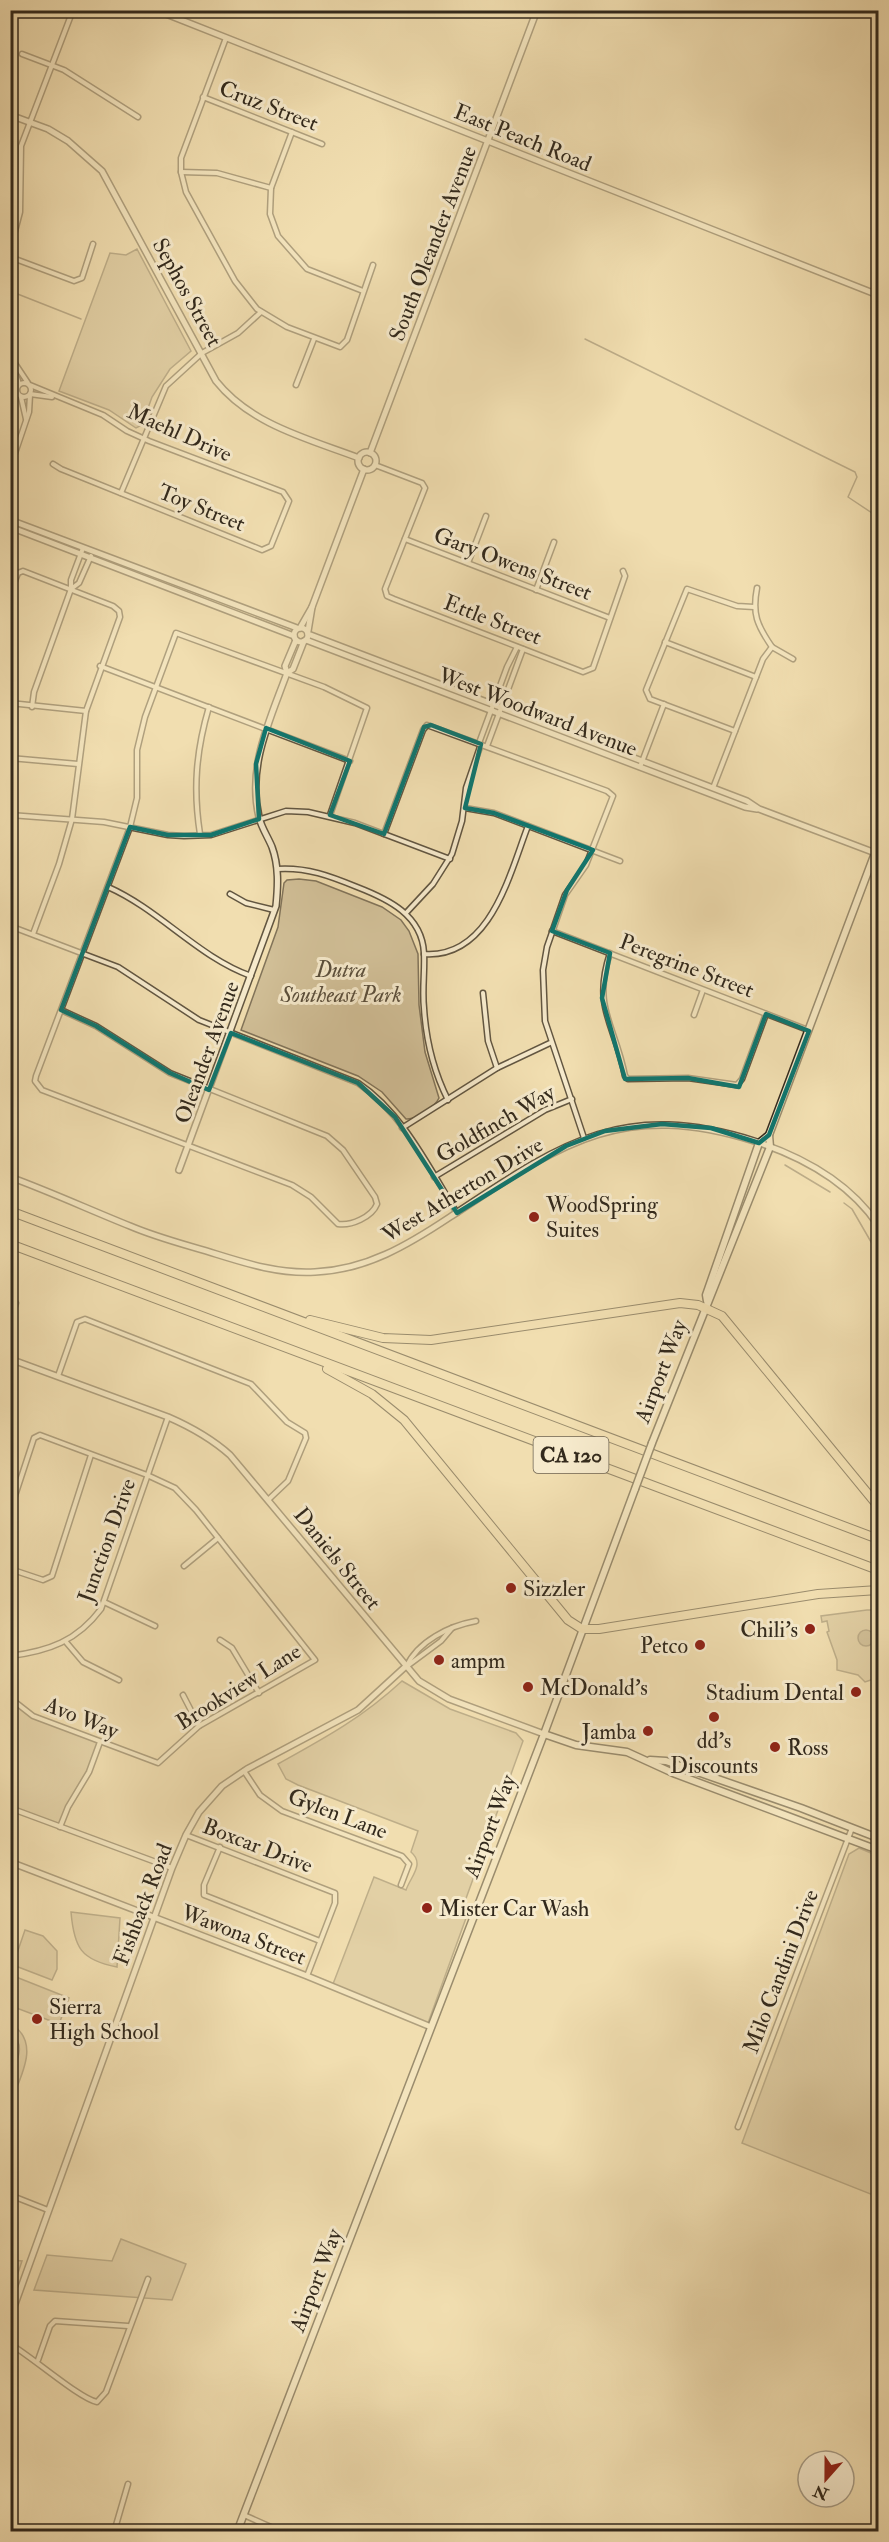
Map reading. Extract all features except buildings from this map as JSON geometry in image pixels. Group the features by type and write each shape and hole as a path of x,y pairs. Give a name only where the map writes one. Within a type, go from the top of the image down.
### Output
{"highway":[{"name":"CA 120","path":"10,1211 879,1539"},
{"name":"CA 120","path":"10,1244 879,1570"},
{"path":"268,1309 352,1332 410,1340 471,1336 680,1303 706,1304 722,1316 879,1506"},
{"path":"263,1340 351,1381 404,1420 568,1620 582,1629 599,1629 818,1594 879,1590"}],"main road":[{"name":"Airport Way","path":"706,1304 706,1295 759,1143 768,1135 879,845"},
{"path":"768,1135 771,1147"},
{"name":"Airport Way","path":"237,2532 544,1734 652,1443 771,1147"},
{"name":"Daniels Street","path":"544,1734 576,1745 627,1752 673,1773 879,1850"},
{"name":"Daniels Street","path":"646,1760 666,1761 879,1838"},
{"path":"10,2525 27,2532"}],"street":[{"path":"10,250 20,212 21,146 50,64 73,10"},
{"name":"East Peach Road","path":"156,10 879,295"},
{"name":"South Oleander Avenue","path":"370,453 537,10"},
{"path":"226,38 181,158 181,172 186,192 236,281 261,312 314,339 340,346 347,340 373,265"},
{"path":"22,54 50,64 79,79 138,117"},
{"name":"Cruz Street","path":"203,97 322,144"},
{"name":"Sephos Street","path":"10,116 68,141 102,171 216,381 245,410 267,422 359,458"},
{"path":"292,132 271,188 270,214 278,236 288,250 307,268 363,291"},
{"path":"181,172 217,173 271,188"},
{"path":"10,256 74,281 82,278 93,244"},
{"path":"122,493 166,386 180,370 202,352 238,333 261,312"},
{"path":"296,385 314,339"},
{"path":"10,355 26,420"},
{"path":"10,468 13,453 29,412 30,395 29,384 13,362"},
{"path":"16,375 10,382 19,385 29,384"},
{"name":"Maehl Drive","path":"29,384 103,415 143,439 283,492 287,496 288,504 270,548"},
{"path":"10,390 19,395"},
{"name":"Maehl Drive","path":"19,395 59,397"},
{"path":"364,453 370,453 375,459 375,465 371,469 364,469 359,465 359,458 364,453"},
{"name":"Toy Street","path":"53,464 262,550 270,548"},
{"path":"375,465 422,483 425,488 405,539"},
{"path":"259,819 256,764 266,728 287,673 292,669 307,637 312,608 364,469"},
{"path":"468,563 486,516"},
{"path":"10,520 82,551"},
{"path":"10,527 104,559 295,638 307,637"},
{"name":"Gary Owens Street","path":"405,539 610,618"},
{"name":"Ettle Street","path":"405,539 386,592 394,599 517,647 583,672 590,670 610,618"},
{"path":"536,590 554,542"},
{"path":"32,707 34,692 71,590 71,580 82,551"},
{"path":"71,590 79,583 91,554"},
{"path":"104,559 298,628 307,637"},
{"path":"10,594 18,573 22,571 113,606 119,611 120,617 100,666 86,711 72,819 59,864 33,934"},
{"path":"610,618 625,576 623,571"},
{"path":"757,588 754,607 760,629 772,647 793,659"},
{"path":"735,731 650,699 646,690 687,589 736,606 754,607"},
{"path":"287,673 285,666 298,628 312,608"},
{"path":"61,1010 96,1026 170,1073 327,1136 343,1150 375,1197 375,1210 350,1223 338,1224 302,1190 42,1090 35,1081 39,1069 82,953 108,887 130,826 137,798 137,750 154,686 172,638 177,633 181,632 287,673 358,701 368,708 330,815"},
{"name":"West Woodward Avenue","path":"307,637 641,764 745,807 759,809"},
{"path":"665,642 756,677"},
{"path":"406,913 434,884 457,844 466,788 492,708 517,647"},
{"path":"713,788 763,658 772,647"},
{"path":"487,746 523,649"},
{"path":"510,663 518,667"},
{"path":"100,666 350,761"},
{"path":"10,703 86,711"},
{"path":"641,764 664,704"},
{"path":"200,834 195,794 196,764 209,707"},
{"path":"384,834 424,727 431,724 610,793 614,799 583,869 567,890 544,958 542,989 544,1021 584,1138"},
{"path":"10,758 78,764"},
{"name":"West Woodward Avenue","path":"641,764 713,788 759,809 877,854"},
{"path":"464,808 494,813 620,861"},
{"path":"10,815 130,826 168,835 210,835 286,811 330,815 450,859"},
{"name":"Oleander Avenue","path":"179,1170 275,910 277,869 273,850 259,819"},
{"path":"424,954 439,953 458,946 484,925 495,910 528,826"},
{"path":"277,869 303,869 320,872 380,896 406,913 417,928 424,954 424,1009 433,1062 448,1100"},
{"path":"108,887 133,899 222,963 252,976"},
{"path":"230,894 246,903 275,910"},
{"path":"10,926 118,967 179,1009 231,1033 358,1083 381,1100 457,1213"},
{"name":"Peregrine Street","path":"552,932 809,1031"},
{"path":"610,953 602,977 602,998 622,1057 625,1076 628,1078 687,1078 737,1085 742,1080 766,1014"},
{"path":"10,985 13,993 10,997"},
{"path":"694,1015 703,990"},
{"path":"483,993 488,1041 497,1068"},
{"path":"402,1128 497,1068 550,1043"},
{"name":"Goldfinch Way","path":"434,1177 545,1110 572,1099"},
{"name":"West Atherton Drive","path":"10,1177 162,1238 243,1263 295,1272 335,1270 370,1261 406,1246 557,1151 584,1138 633,1126 662,1124 711,1128 793,1155 822,1171 857,1200 879,1225"},
{"path":"10,1295 16,1303 10,1322"},
{"path":"58,1376 77,1323 85,1319 251,1384 287,1422 305,1433 306,1438 288,1481 268,1500"},
{"name":"Daniels Street","path":"10,1359 168,1417 192,1427 217,1444 268,1500 405,1667 434,1692 544,1734"},
{"name":"Junction Drive","path":"10,1656 35,1653 66,1642 85,1628 104,1602 168,1417"},
{"path":"10,1511 36,1436 46,1437 175,1488 218,1538 184,1566"},
{"path":"10,1569 43,1580 48,1579 91,1455"},
{"name":"Brookview Lane","path":"145,1759 158,1763 199,1726 315,1660 218,1538"},
{"path":"104,1602 155,1626"},
{"name":"Fishback Road","path":"10,2318 172,1868 186,1835 213,1796 244,1771 358,1710 405,1667 413,1664 451,1633 452,1628 476,1622"},
{"path":"220,1640 238,1656 259,1693"},
{"path":"66,1642 82,1662 119,1680"},
{"path":"183,1695 199,1726"},
{"name":"Avo Way","path":"10,1698 33,1716 145,1759"},
{"path":"60,1827 89,1772 100,1742"},
{"name":"Gylen Lane","path":"244,1771 260,1796 282,1811 402,1856 409,1864 401,1885"},
{"path":"10,1808 172,1868"},
{"name":"Milo Candini Drive","path":"738,2127 852,1828"},
{"name":"Boxcar Drive","path":"186,1835 332,1891 337,1897 320,1941"},
{"path":"220,1847 204,1887 207,1897 320,1941 307,1976"},
{"name":"Wawona Street","path":"10,1862 307,1976 431,2027"},
{"path":"10,2195 48,2210"},
{"path":"10,2344 38,2360 80,2394 97,2402 106,2392 128,2326 148,2279"},
{"path":"38,2360 50,2325 55,2321 128,2326"},
{"path":"114,2532 128,2484"},
{"path":"243,2515 282,2532"}],"highlighted area":[{"path":"431,725 481,744 465,808 494,813 593,850 567,890 552,931 610,953 602,998 625,1079 688,1078 739,1087 766,1014 809,1031 769,1135 759,1143 711,1128 662,1124 605,1131 566,1146 457,1213 395,1117 358,1083 231,1033 209,1090 170,1073 96,1026 61,1010 130,827 168,835 211,835 259,819 256,764 266,728 350,761 330,815 384,834 424,727"}],"green space":[{"path":"137,249 191,351 170,369 152,397 142,425 136,428 109,410 59,391 110,253 126,255"},
{"name":"Dutra Southeast Park","path":"287,880 316,881 382,907 401,920 409,931 418,954 419,1005 425,1052 439,1098 434,1105 420,1115 406,1119 382,1092 358,1076 241,1030 278,927 284,883"},
{"path":"878,1610 878,1684 874,1679 865,1682 858,1675 837,1670 837,1660 827,1632 829,1631 827,1621 822,1622 821,1616"},
{"path":"402,1681 450,1709 516,1733 523,1741 464,1904 470,1907 428,2023 333,1984 374,1877 406,1890 417,1866 417,1861 411,1852 418,1831 298,1785 286,1779 278,1764 358,1717"},
{"path":"10,1698 33,1716 100,1742 89,1772 60,1827 11,1808"},
{"path":"859,1848 878,1856 878,2197 742,2143 849,1854"},
{"path":"71,1912 120,1918 117,1967 95,1961 87,1956 74,1935"},
{"path":"25,1930 43,1936 57,1951 57,1969 52,1980 13,1965"},
{"path":"11,1975 69,1998 59,2024 11,2006"},
{"path":"12,2024 21,2032 27,2051 23,2072 11,2102 10,2082 19,2050 19,2044 11,2032"},
{"path":"121,2239 186,2264 172,2300 34,2290 47,2255 112,2261"},
{"path":"11,2260 22,2261 13,2288 11,2287"}],"shaded area":[{"path":"866,1630 874,1638 866,1646 858,1638"}],"waterway":[{"path":"10,291 81,319"},
{"path":"585,339 855,472 857,477 848,497 878,517"},
{"path":"785,1165 830,1192"},
{"path":"844,1203 852,1209 878,1254"}],"place":[{"name":"WoodSpring Suites","path":"534,1217"},
{"name":"Sizzler","path":"511,1588"},
{"name":"Chili's","path":"810,1629"},
{"name":"Petco","path":"700,1645"},
{"name":"ampm","path":"439,1660"},
{"name":"McDonald's","path":"528,1687"},
{"name":"Stadium Dental","path":"856,1692"},
{"name":"dd's Discounts","path":"714,1717"},
{"name":"Jamba","path":"648,1731"},
{"name":"Ross","path":"775,1747"},
{"name":"Mister Car Wash","path":"427,1908"},
{"name":"Sierra High School","path":"37,2019"}]}
